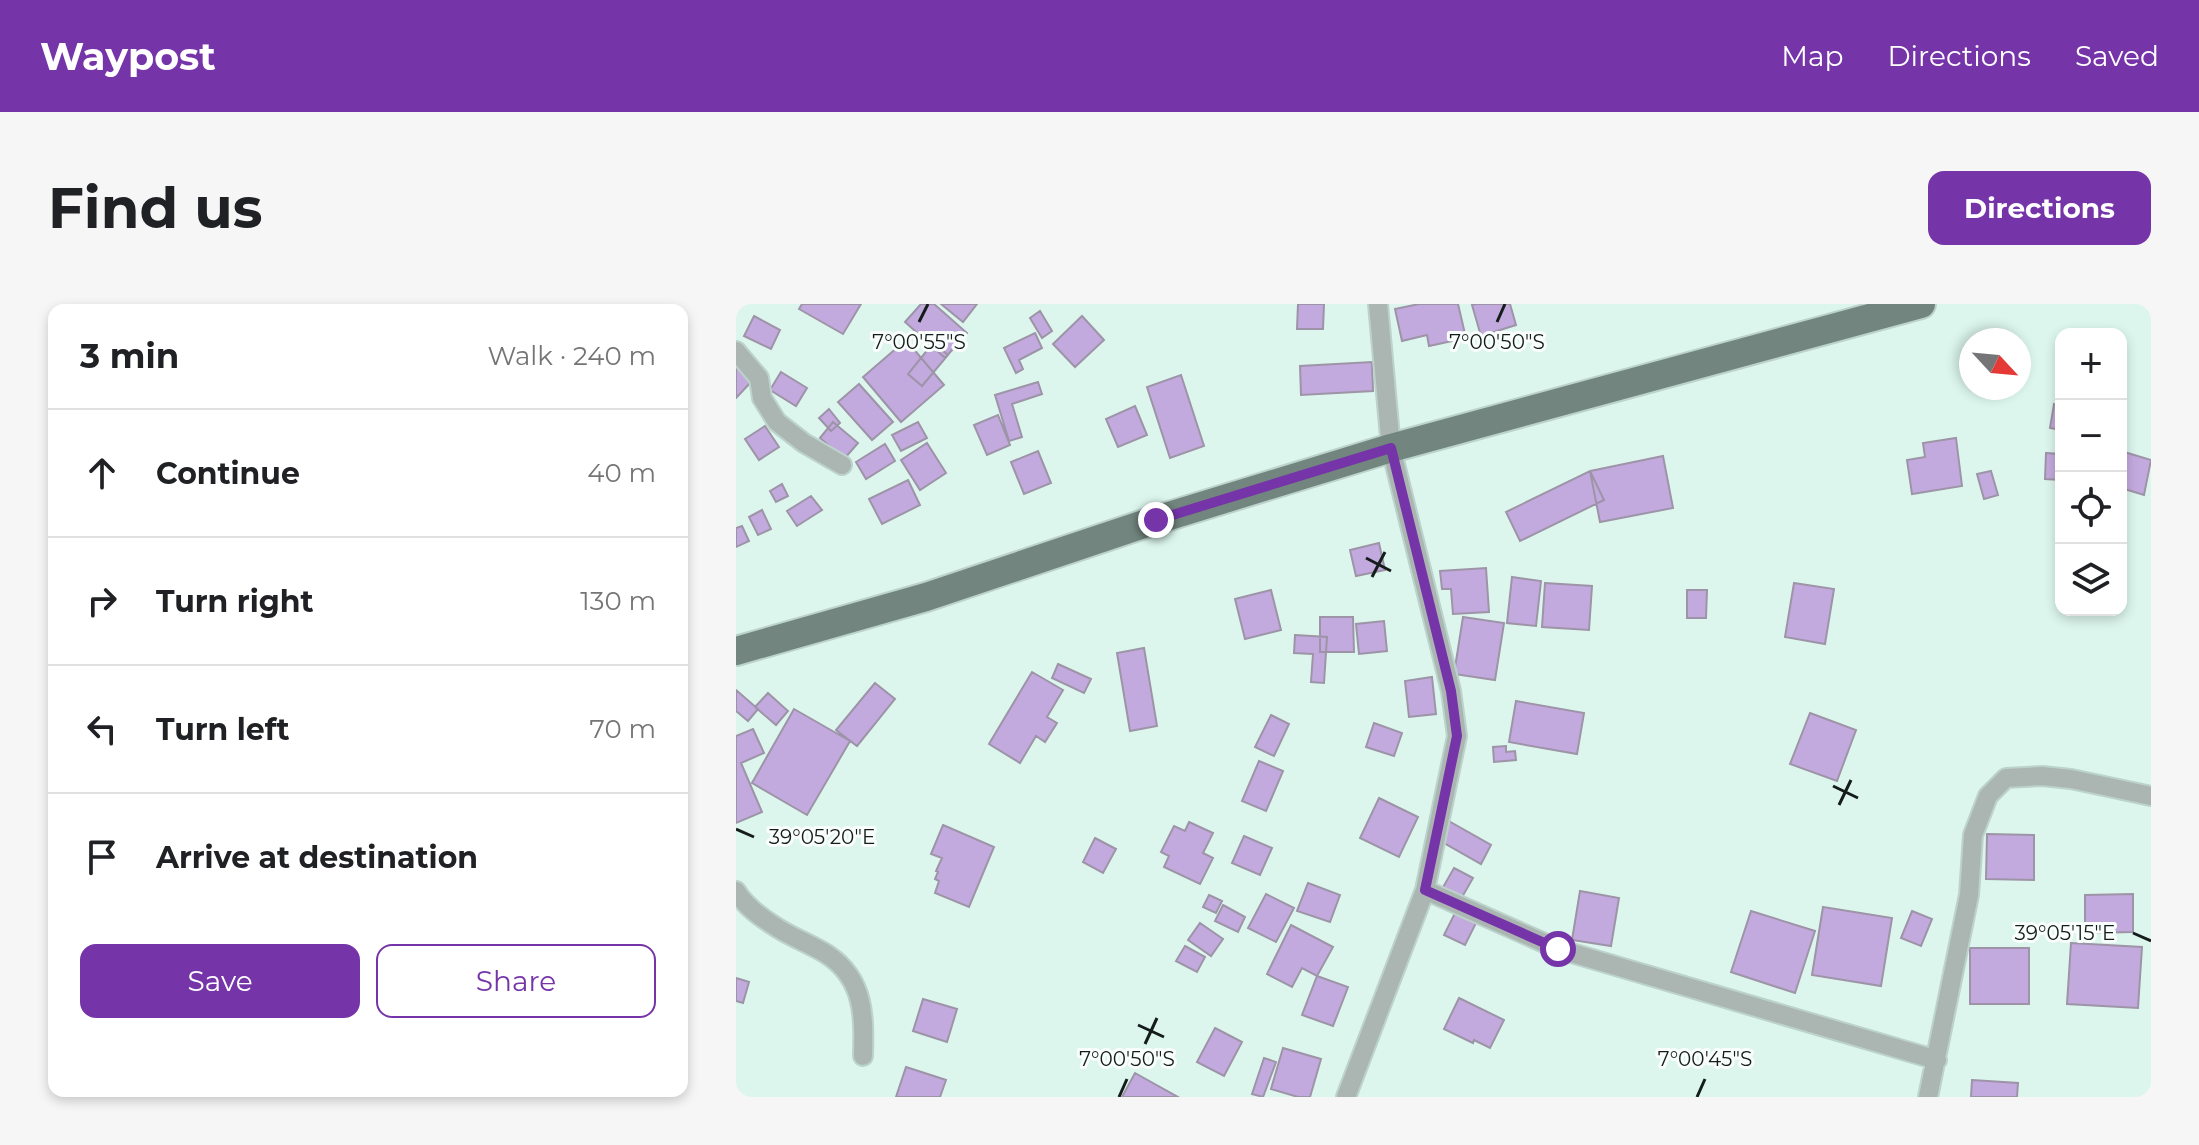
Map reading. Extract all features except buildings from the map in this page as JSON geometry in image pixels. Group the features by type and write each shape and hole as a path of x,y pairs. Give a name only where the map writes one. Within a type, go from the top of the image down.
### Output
{"main road":[{"path":"736,651 926,597 1156,520 1391,448 1921,304"}],"street":[{"path":"1346,1097 1425,890 1457,736 1451,691 1391,448 1378,304"},
{"path":"736,351 759,378 762,398 777,422 804,443 842,465"},
{"path":"1928,1097 1969,895 1973,835 1988,796 2006,778 2042,776 2151,796"},
{"path":"1425,890 1558,949 1937,1060"},
{"path":"736,891 760,917 829,956 848,972 858,990 864,1017 863,1056"}],"route":[{"path":"1156,520 1391,448 1451,691 1457,736 1425,890 1558,949"}]}
